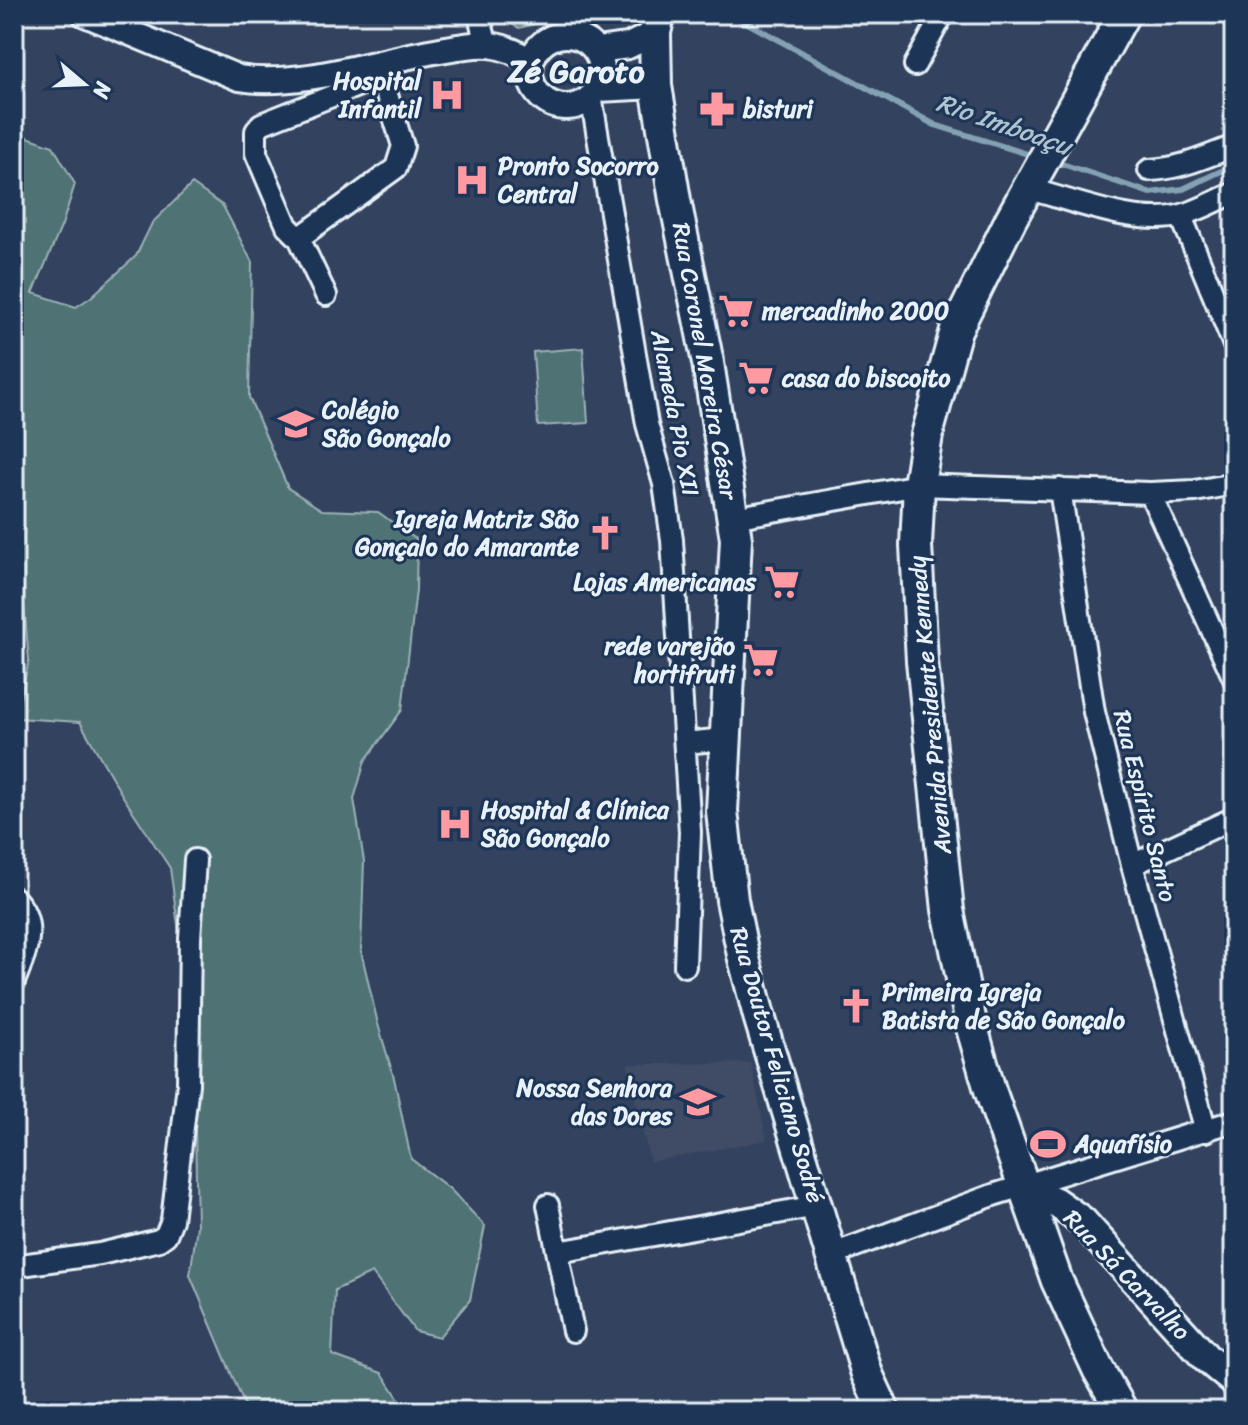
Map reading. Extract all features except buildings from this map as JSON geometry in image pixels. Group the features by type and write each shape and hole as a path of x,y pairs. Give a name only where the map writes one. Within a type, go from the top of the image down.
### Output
{"main road":[{"name":"Avenida Presidente Kennedy","path":"1122,1411 1098,1369 1057,1281 972,1028 948,910 922,661 916,545 919,485 937,391 956,330 1011,219 1124,14"},
{"name":"Rua Coronel Moreira César","path":"657,24 656,86 708,363 733,518"},
{"name":"Rua Doutor Feliciano Sodré","path":"733,518 736,539 722,811 724,843 743,955 867,1374 884,1411"},
{"name":"Rua Sá Carvalho","path":"1023,1187 1055,1202 1082,1221 1191,1341 1234,1381"}],"street":[{"path":"85,14 239,78 260,82 378,70"},
{"path":"478,14 487,44"},
{"path":"915,65 943,14"},
{"path":"597,50 628,46 657,24"},
{"path":"556,36 580,37 597,50 602,77 594,92 581,104 569,108 557,107 546,102 531,84 530,61 544,41 556,36"},
{"path":"326,295 299,238 287,226 256,153 256,131 261,124 378,70 456,47 487,44 504,47 530,61"},
{"path":"299,238 396,168 401,158 403,146 378,70"},
{"path":"594,92 656,86"},
{"name":"Alameda Pio XII","path":"594,92 647,424 664,484 672,540 690,832 685,966"},
{"path":"1149,170 1186,165 1234,146"},
{"path":"1032,184 1130,215 1153,217 1181,216 1234,193"},
{"path":"1181,216 1234,345"},
{"path":"733,518 919,485 1150,493 1195,491 1234,484"},
{"name":"Rua Espírito Santo","path":"1060,489 1094,712 1132,865 1206,1131"},
{"path":"1150,493 1234,679"},
{"path":"685,743 725,739"},
{"path":"1132,865 1234,818"},
{"path":"14,1266 100,1254 159,1240 166,1235 172,1220 188,1084 189,961 195,860"},
{"path":"14,898 24,908 30,925 28,942 14,982"},
{"path":"831,1255 993,1195 1234,1121"},
{"path":"548,1205 573,1331"},
{"path":"558,1252 817,1206"}],"shaded area":[{"name":"Nossa Senhora das Dores","path":"751,1063 767,1140 650,1162 627,1064"}],"green space":[{"path":"494,14 575,14 519,28"},
{"path":"14,126 19,134 53,146 75,184 62,225 33,293 76,307 91,297 136,256 152,223 192,184 223,206 252,262 249,397 288,488 322,510 378,512 417,540 416,590 402,710 365,761 354,799 364,861 361,951 394,1078 411,1159 450,1189 485,1226 470,1300 439,1337 415,1331 372,1273 335,1290 332,1355 382,1373 407,1411 247,1411 190,1275 197,1226 193,1033 170,868 122,795 80,722 16,718 29,660 22,585 14,581"},
{"path":"583,348 588,423 538,426 533,352"}],"waterway":[{"name":"Rio Imboaçu","path":"731,14 935,125 1034,156"},
{"name":"Rio Imboaçu","path":"1053,161 1150,193 1183,189 1234,165"}],"place":[{"name":"Hospital Infantil","path":"447,95"},
{"name":"bisturi","path":"717,109"},
{"name":"Pronto Socorro Central","path":"472,180"},
{"name":"mercadinho 2000","path":"736,311"},
{"name":"casa do biscoito","path":"756,378"},
{"name":"Colégio São Gonçalo","path":"296,424"},
{"name":"Igreja Matriz São Gonçalo do Amarante","path":"605,533"},
{"name":"Lojas Americanas","path":"782,582"},
{"name":"rede varejão hortifruti","path":"761,660"},
{"name":"Hospital & Clínica São Gonçalo","path":"455,824"},
{"name":"Primeira Igreja Batista de São Gonçalo","path":"856,1006"},
{"name":"Nossa Senhora das Dores","path":"698,1102"},
{"name":"Aquafísio","path":"1048,1144"}],"district":[{"name":"Zé Garoto","path":"576,71"}]}
